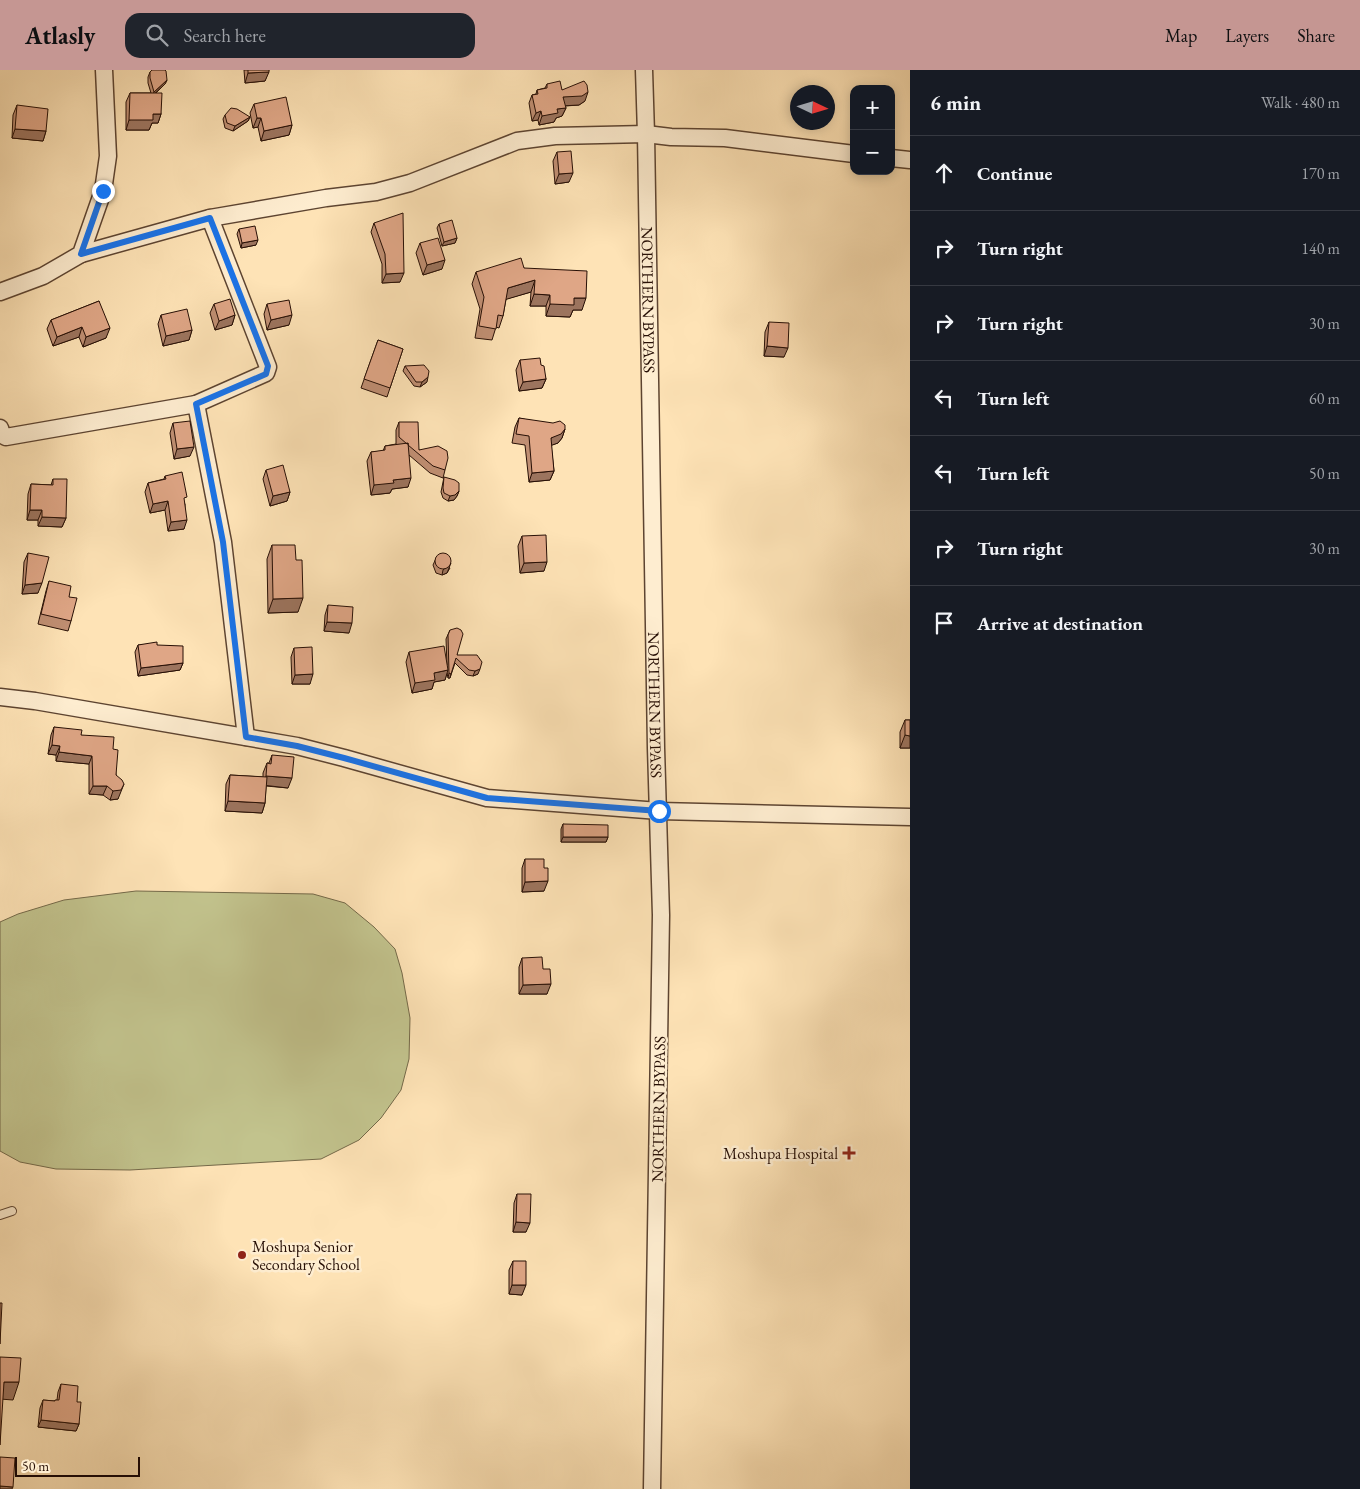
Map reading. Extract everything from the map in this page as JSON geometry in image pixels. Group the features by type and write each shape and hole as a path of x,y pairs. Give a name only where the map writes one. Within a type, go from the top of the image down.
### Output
{"street":[{"path":"81,254 103,191 106,174 108,156 104,70"},
{"name":"NORTHERN BYPASS","path":"644,70 661,915 652,1489"},
{"path":"0,292 44,276 81,254 210,218 326,198 376,192 410,183 517,141 555,136 646,134 671,137 725,138 850,154"},
{"path":"895,158 910,160"},
{"path":"0,428 2,435 6,437 196,404 266,374 268,366 210,218"},
{"path":"196,404 223,542 246,737"},
{"path":"0,697 35,701 297,746 487,798 659,811 910,816"}],"lane":[{"path":"0,1215 12,1211"}],"green space":[{"path":"136,891 313,894 345,903 374,927 395,949 402,973 410,1018 409,1059 401,1090 381,1118 359,1140 321,1159 130,1170 56,1169 20,1162 0,1151 0,922 18,914 64,900"}],"building":[{"path":"152,70 165,70 167,80 154,92 150,78"},
{"path":"248,70 269,70 269,72 248,73"},
{"path":"560,81 562,90 584,81 588,92 582,96 563,97 566,108 557,109 558,113 542,116 541,111 536,113 532,95 538,94 537,90 547,88 547,84"},
{"path":"130,93 162,93 161,114 153,114 153,120 129,120"},
{"path":"286,97 292,125 264,131 261,118 257,118 254,104"},
{"path":"17,105 48,109 46,131 15,129"},
{"path":"231,108 237,109 250,117 235,126 227,123 225,115"},
{"path":"571,151 573,173 559,174 557,152"},
{"path":"403,213 404,273 386,274 385,254 374,223"},
{"path":"452,220 457,238 444,242 439,224"},
{"path":"255,226 258,240 242,243 239,229"},
{"path":"438,238 445,260 427,265 420,243"},
{"path":"521,258 524,268 587,271 586,298 574,298 574,305 550,304 550,295 534,294 535,280 508,288 503,316 498,315 496,329 479,326 484,297 476,272"},
{"path":"230,299 235,315 219,321 214,304"},
{"path":"289,300 292,315 271,320 267,304"},
{"path":"99,301 110,328 86,337 82,327 57,337 51,320"},
{"path":"187,309 192,330 166,336 161,315"},
{"path":"769,322 789,323 788,348 767,346"},
{"path":"378,340 403,349 390,388 364,379"},
{"path":"540,358 541,365 544,366 546,379 523,382 520,360"},
{"path":"424,365 429,371 428,377 422,382 416,382 405,366"},
{"path":"519,418 553,423 560,421 565,425 565,429 561,434 551,438 554,471 532,473 529,436 516,434"},
{"path":"190,421 194,447 177,449 173,423"},
{"path":"399,422 418,422 419,450 438,446 447,451 448,458 445,470 433,466 399,437"},
{"path":"408,443 411,478 393,480 394,483 374,485 371,452 385,450 385,446"},
{"path":"283,465 290,492 273,496 266,470"},
{"path":"182,472 187,497 184,498 187,520 171,522 168,501 153,504 148,483 166,479 165,476"},
{"path":"444,477 459,483 459,491 455,495 450,496 444,493"},
{"path":"53,479 67,479 66,518 42,517 42,510 30,510 31,484 53,485"},
{"path":"546,535 547,562 524,563 522,536"},
{"path":"272,545 295,545 296,560 302,560 303,598 273,599"},
{"path":"28,553 49,557 42,583 25,585"},
{"path":"443,553 449,555 451,561 449,567 443,569 437,567 435,561 437,555"},
{"path":"49,581 71,586 69,597 77,598 71,621 41,614"},
{"path":"328,605 353,607 352,623 327,622"},
{"path":"457,628 463,634 457,655 477,655 482,662 480,669 475,671 469,670 456,658 451,674 449,673 448,635 450,630"},
{"path":"157,642 157,645 183,646 183,663 141,668 138,645"},
{"path":"444,646 448,670 434,673 435,680 415,683 409,652"},
{"path":"312,647 313,674 295,675 294,648"},
{"path":"905,720 910,720 910,736 905,735"},
{"path":"54,727 82,730 81,735 114,737 113,749 118,750 116,775 124,784 121,790 113,791 107,786 93,786 92,756 59,752 60,746 52,745"},
{"path":"272,755 294,757 292,778 266,776 267,763 271,764"},
{"path":"230,775 267,777 265,803 228,801"},
{"path":"563,824 608,825 608,837 563,837"},
{"path":"525,859 544,859 544,868 548,868 548,881 525,882"},
{"path":"542,957 543,969 550,969 551,984 523,985 522,958"},
{"path":"517,1194 531,1194 530,1223 516,1222"},
{"path":"513,1261 526,1261 526,1285 512,1285"},
{"path":"0,1303 2,1303 0,1344"},
{"path":"0,1357 21,1358 19,1382 4,1382 0,1445"},
{"path":"61,1384 78,1386 77,1402 81,1402 79,1424 41,1420 43,1400 59,1400"},
{"path":"0,1457 15,1458 13,1487 0,1486"}],"place":[{"name":"Moshupa Hospital","path":"849,1153"},
{"name":"Moshupa Senior Secondary School","path":"242,1255"}],"route":[{"path":"103,191 81,254 210,218 268,366 266,374 196,404 223,542 246,737 297,746 487,798 659,811"}]}
